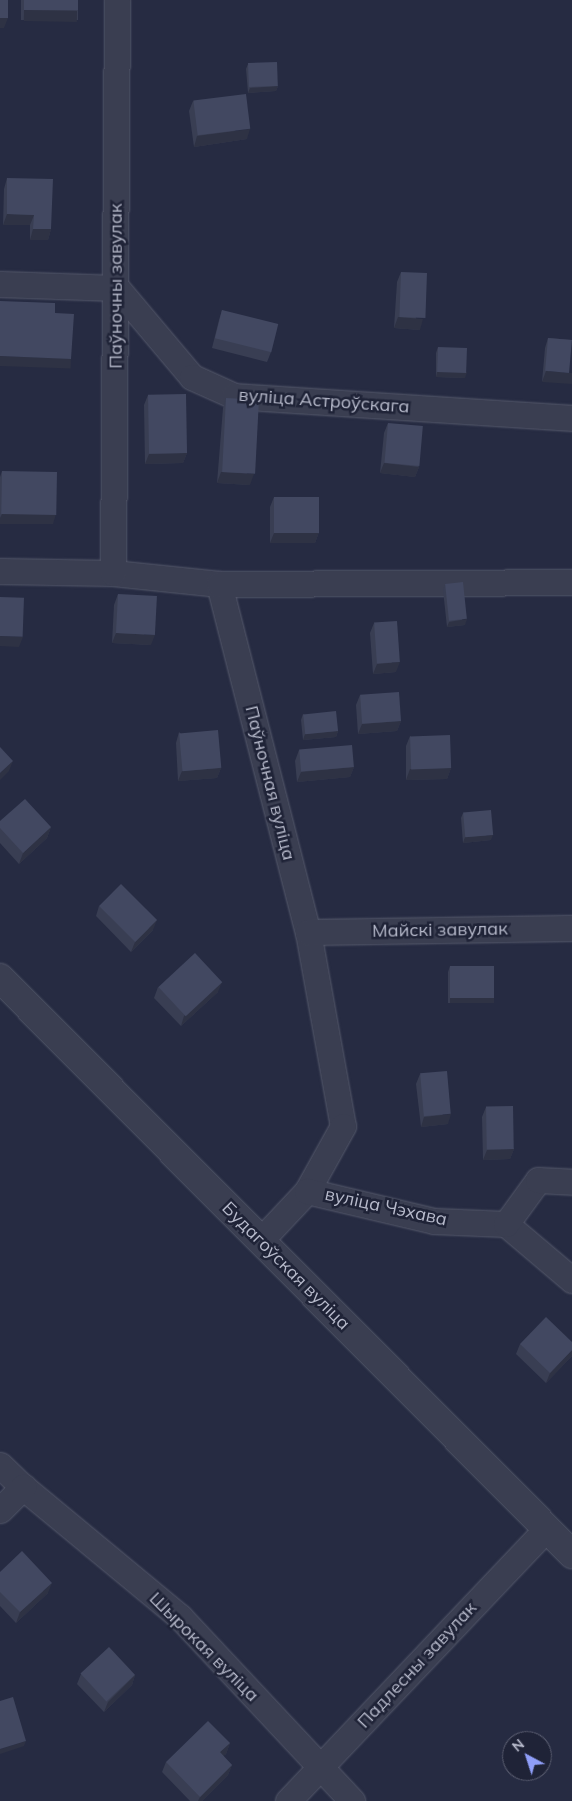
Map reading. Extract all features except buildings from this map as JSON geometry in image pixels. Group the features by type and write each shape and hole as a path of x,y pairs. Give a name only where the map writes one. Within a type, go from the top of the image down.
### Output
{"street":[{"name":"Паўночны завулак","path":"113,573 117,288 117,0"},
{"path":"0,284 117,288"},
{"name":"вуліца Астроўскага","path":"117,288 192,378 234,396 572,418"},
{"path":"0,571 113,573 219,584 572,582"},
{"name":"Паўночная вуліца","path":"219,584 308,932 343,1126 307,1191"},
{"name":"Майскі завулак","path":"308,932 572,928"},
{"name":"Будагоўская вуліца","path":"0,978 572,1554"},
{"path":"572,1182 538,1180 506,1224 572,1280"},
{"name":"вуліца Чэхава","path":"260,1241 307,1191 434,1221 506,1224"},
{"name":"Шырокая вуліца","path":"0,1465 23,1487 180,1617 322,1766 352,1801"},
{"path":"0,1510 23,1487"},
{"name":"Падлесны завулак","path":"288,1801 547,1528"}]}
